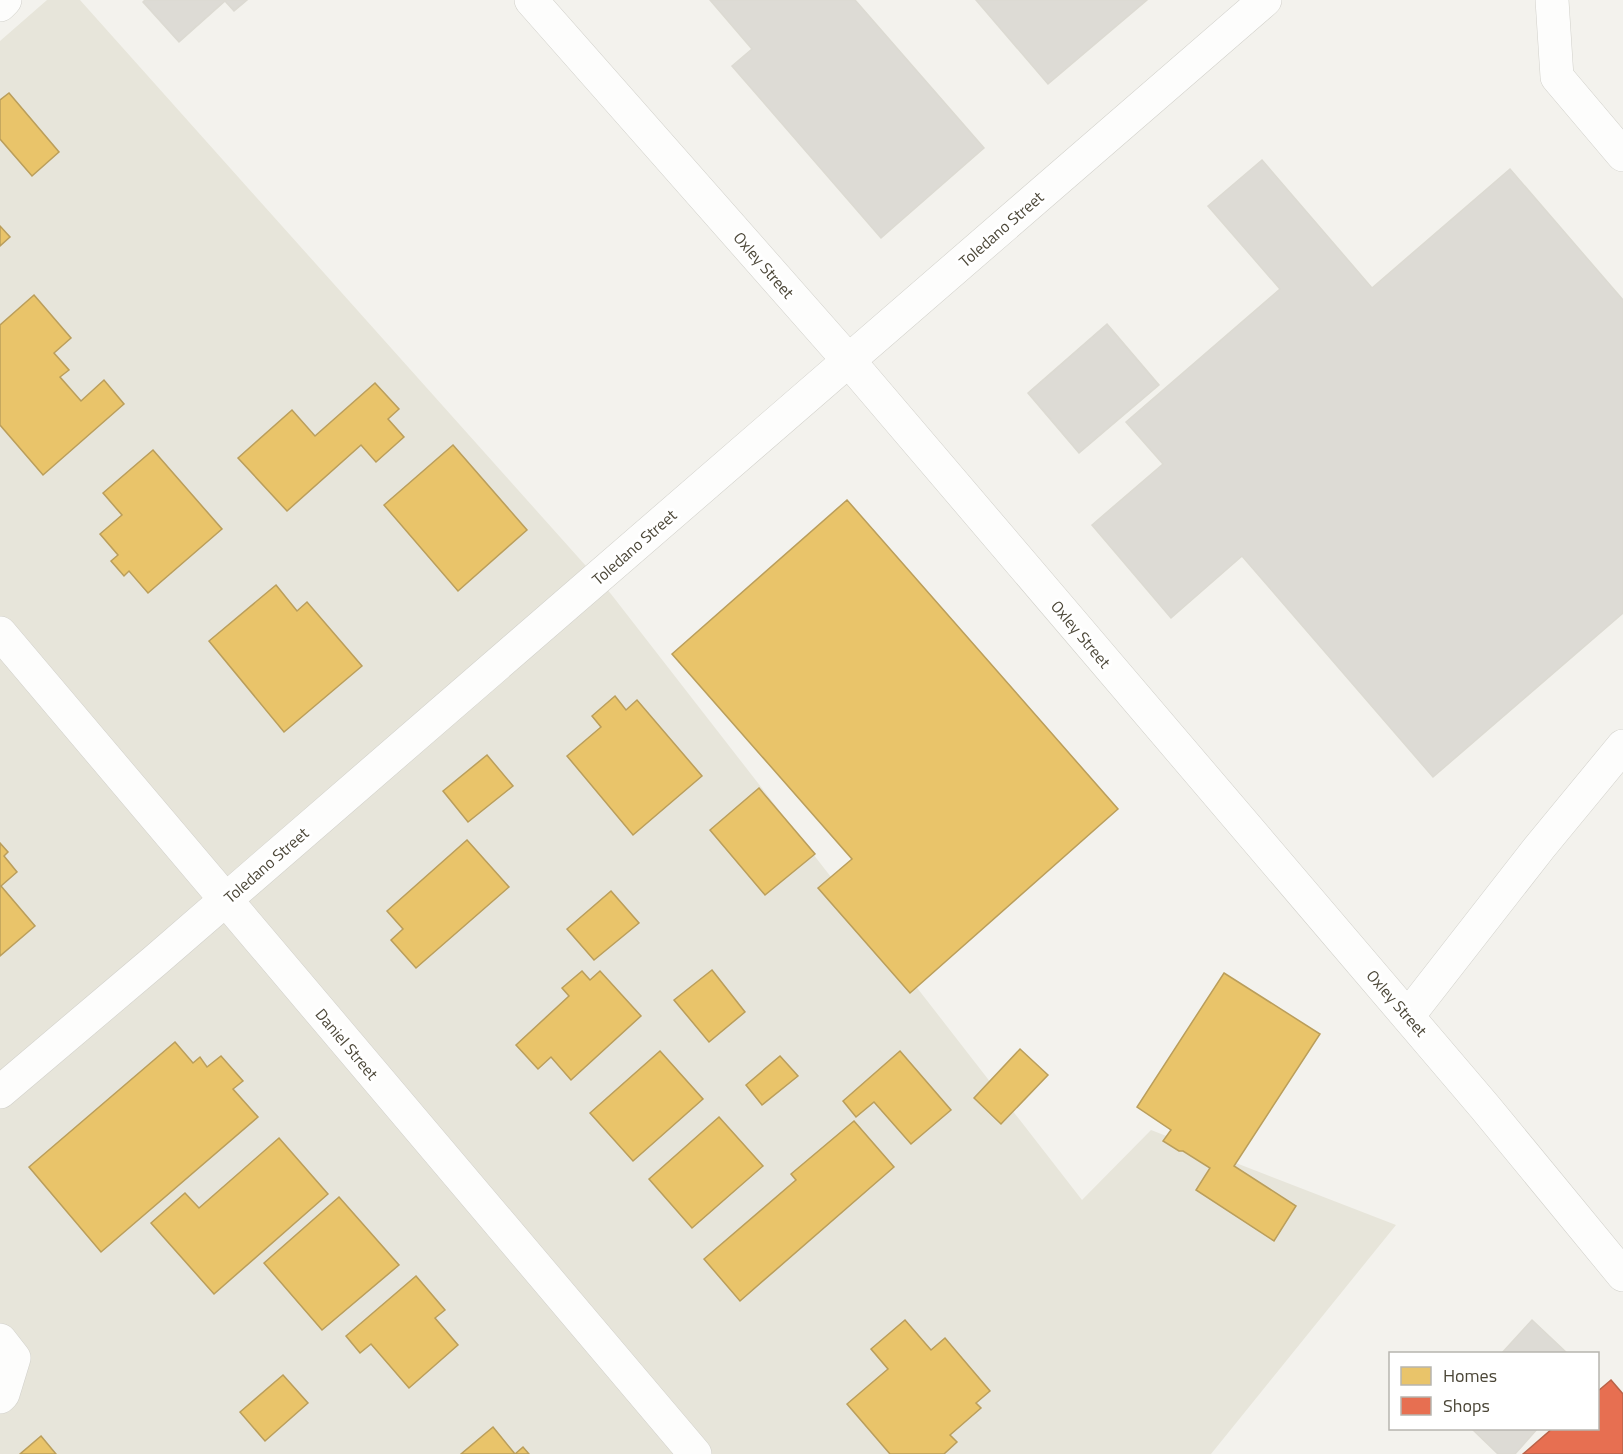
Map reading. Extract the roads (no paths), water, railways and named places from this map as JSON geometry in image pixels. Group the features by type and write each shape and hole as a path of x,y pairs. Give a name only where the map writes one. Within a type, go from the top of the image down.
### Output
{"street":[{"path":"0,5 5,0"},
{"name":"Oxley Street","path":"531,0 849,361 1408,1016 1623,1275"},
{"name":"Toledano Street","path":"0,1092 156,960 1265,0"},
{"path":"1552,0 1557,77 1623,155"},
{"name":"Daniel Street","path":"0,633 695,1454"},
{"path":"1408,1016 1539,848 1623,746"},
{"path":"0,1340 14,1358 3,1394 0,1397"}]}
